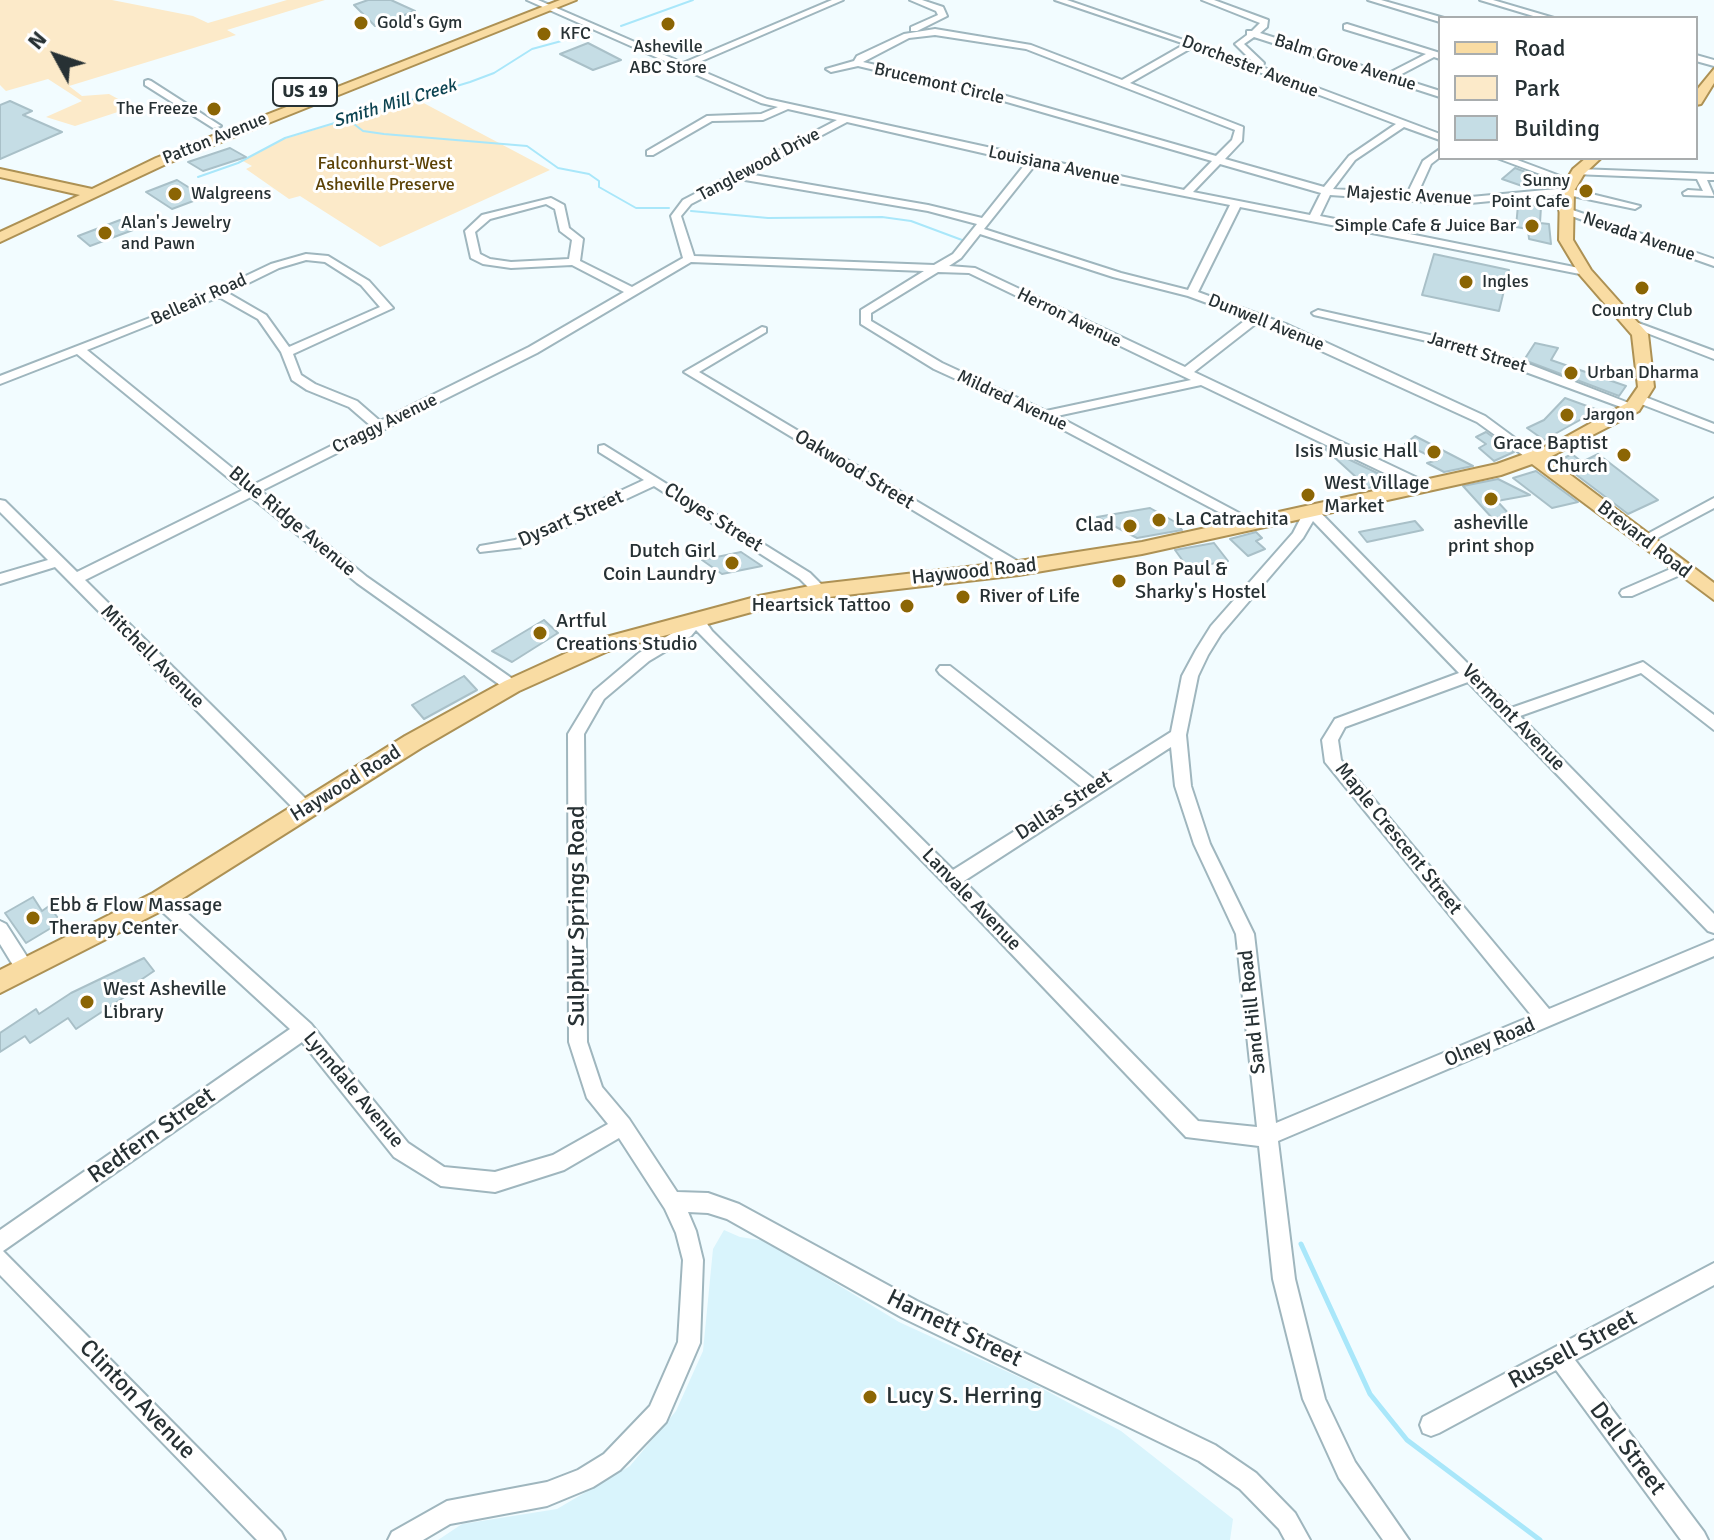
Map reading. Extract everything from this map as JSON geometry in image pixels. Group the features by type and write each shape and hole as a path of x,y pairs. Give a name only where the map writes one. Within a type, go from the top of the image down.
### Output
{"main road":[{"name":"Patton Avenue","path":"0,224 73,188 216,126 543,2 570,0"},
{"name":"Patton Avenue","path":"0,238 221,136 543,2"},
{"path":"1698,98 1714,73"},
{"path":"1592,160 1571,184 1564,210 1566,240 1585,272 1640,334 1648,374 1636,403"},
{"path":"0,173 92,193"},
{"name":"Haywood Road","path":"0,982 161,900 305,809 512,686 602,645 696,619 820,591 1019,568 1142,548 1423,486 1536,458 1636,403"},
{"name":"Brevard Road","path":"1536,458 1714,593"}],"street":[{"path":"680,67 839,0"},
{"path":"907,36 910,31 943,16 940,9 914,0"},
{"name":"Dorchester Avenue","path":"1059,0 1192,44 1438,136"},
{"path":"1206,0 1265,22 1263,27 1250,33 1239,44 1278,78"},
{"path":"1222,6 1232,0"},
{"path":"1372,0 1438,18"},
{"path":"1484,0 1542,16"},
{"name":"Louisiana Avenue","path":"543,2 731,89 787,106 1032,162 1585,272"},
{"path":"1506,16 1515,9"},
{"path":"1347,27 1436,55"},
{"name":"Brucemont Circle","path":"1186,193 1218,159 1237,141 1240,129 1028,47 954,33 907,36 860,58 858,63 996,96 1218,159 1330,192"},
{"name":"Balm Grove Avenue","path":"1250,33 1438,93"},
{"path":"1125,82 1192,44"},
{"path":"1389,77 1436,55"},
{"path":"831,69 858,63"},
{"path":"148,83 216,126"},
{"path":"650,153 692,130 719,125 725,115 763,117 787,106"},
{"name":"Tanglewood Drive","path":"689,259 676,216 687,202 844,120"},
{"path":"1330,192 1333,179 1352,158 1402,124"},
{"path":"1410,199 1427,163 1438,154"},
{"path":"1507,160 1635,206"},
{"path":"942,268 957,256 1032,162"},
{"name":"Dunwell Avenue","path":"736,175 928,208 1117,275 1192,294 1258,316 1481,419 1536,458"},
{"path":"1688,193 1710,194 1700,176"},
{"path":"1571,184 1714,177"},
{"name":"Majestic Avenue","path":"1313,219 1330,192 1410,199 1473,200 1571,184"},
{"path":"574,262 578,239 564,229 560,207 547,200 486,217 470,231 475,256 487,262 511,265 574,262 633,292"},
{"path":"1192,294 1236,204"},
{"name":"Nevada Avenue","path":"1564,210 1714,263"},
{"name":"Belleair Road","path":"0,380 220,293 275,266 317,258 328,259 365,283 387,308 287,352"},
{"name":"Herron Avenue","path":"689,259 971,270 1423,486"},
{"name":"Craggy Avenue","path":"75,579 533,350 689,259"},
{"name":"Mildred Avenue","path":"942,268 865,312 865,322 938,366 1045,415 1249,524"},
{"path":"220,293 262,317 287,352 296,377 353,404 379,427"},
{"name":"Jarrett Street","path":"1318,313 1430,338 1714,428"},
{"path":"1185,373 1258,316"},
{"path":"1633,324 1714,355"},
{"name":"Oakwood Street","path":"762,330 690,372 1019,568"},
{"name":"Blue Ridge Avenue","path":"79,350 362,580 512,686"},
{"path":"1045,415 1201,381"},
{"name":"Cloyes Street","path":"604,449 805,576 820,591"},
{"name":"Dysart Street","path":"485,549 518,544 654,481"},
{"path":"1645,539 1714,502"},
{"name":"Mitchell Avenue","path":"0,504 305,809"},
{"name":"Vermont Avenue","path":"1311,511 1714,926"},
{"name":"Sand Hill Road","path":"1311,511 1298,535 1216,630 1201,654 1190,676 1178,735 1191,817 1245,934 1284,1279 1314,1399 1347,1470 1397,1540"},
{"path":"0,579 57,562"},
{"path":"1627,593 1682,569"},
{"name":"Lanvale Avenue","path":"696,619 707,635 952,880 1193,1130 1266,1137"},
{"name":"Sulphur Springs Road","path":"400,1540 447,1513 547,1494 585,1479 612,1462 658,1414 689,1343 693,1260 672,1202 622,1126 594,1092 578,1042 576,734 599,695 644,657 686,632 696,619"},
{"path":"1510,714 1643,667 1714,724"},
{"path":"945,670 1093,787"},
{"name":"Maple Crescent Street","path":"1470,675 1340,723 1330,740 1333,762 1547,1020"},
{"name":"Dallas Street","path":"952,880 1178,735"},
{"name":"Lynndale Avenue","path":"161,900 304,1030 401,1150 441,1176 495,1182 557,1163 622,1126"},
{"path":"0,929 25,969"},
{"name":"Olney Road","path":"1266,1137 1714,948"},
{"name":"Redfern Street","path":"0,1242 304,1030"},
{"name":"Harnett Street","path":"672,1202 708,1203 732,1211 909,1309 1207,1453 1248,1481 1287,1521 1298,1540"},
{"name":"Clinton Avenue","path":"0,1260 273,1540"},
{"name":"Russell Street","path":"1431,1425 1714,1274"},
{"name":"Dell Street","path":"1559,1357 1696,1540"}],"shaded area":[{"name":"Lucy S. Herring","path":"724,1230 740,1237 766,1241 899,1322 1032,1383 1121,1431 1233,1519 1230,1540 438,1540 462,1524 557,1509 630,1466 676,1411 703,1351 713,1249"}],"green space":[{"path":"0,0 112,0 193,16 208,23 287,0 325,0 227,30 236,35 69,86 82,96 109,94 133,107 75,126 46,117 82,101 48,79 6,91 0,85"},
{"name":"Falconhurst-West Asheville Preserve","path":"416,99 550,170 380,247 300,196 289,199 246,169 252,166 243,161 281,140"}],"building":[{"path":"368,0 391,0 415,11 375,26 354,5"},
{"path":"588,43 621,60 593,70 560,54"},
{"path":"10,101 32,111 23,115 62,132 0,159 0,105"},
{"path":"230,148 246,157 203,171 188,162"},
{"path":"1515,168 1547,180 1535,178 1525,187 1502,179"},
{"name":"Walgreens","path":"177,180 204,197 172,209 146,192"},
{"path":"1518,205 1541,207 1540,223 1549,224 1551,244 1529,239 1528,229 1516,227"},
{"name":"Alan's Jewelry and Pawn","path":"120,220 133,230 90,246 78,236"},
{"name":"Ingles","path":"1434,254 1509,270 1499,311 1422,295"},
{"name":"Urban Dharma","path":"1535,343 1558,348 1551,360 1626,386 1619,396 1524,360"},
{"path":"1565,398 1598,410 1544,440 1527,428 1544,420"},
{"path":"1486,432 1514,452 1494,461 1479,448 1486,444 1476,437"},
{"name":"Isis Music Hall","path":"1415,436 1473,466 1444,472 1427,463 1438,460 1405,444"},
{"path":"1323,447 1396,482 1368,488"},
{"path":"1572,454 1582,462 1598,454 1658,500 1628,514 1558,461"},
{"path":"1536,471 1578,502 1552,508 1513,478"},
{"name":"asheville print shop","path":"1498,479 1530,495 1497,501 1510,515 1493,519 1463,486"},
{"path":"1150,508 1177,523 1182,530 1137,538 1097,517"},
{"path":"1415,521 1423,530 1367,542 1359,532"},
{"path":"1256,532 1262,538 1256,541 1265,549 1248,556 1230,539"},
{"path":"1214,543 1228,561 1188,568 1175,550"},
{"name":"Dutch Girl Coin Laundry","path":"741,552 762,566 722,574 702,560"},
{"path":"544,620 558,633 512,662 492,651"},
{"path":"464,676 477,690 424,719 412,705"},
{"name":"Ebb & Flow Massage Therapy Center","path":"33,897 42,911 49,906 61,922 26,943 5,913"},
{"name":"West Asheville Library","path":"144,958 154,971 129,988 132,992 76,1029 68,1018 30,1043 25,1036 0,1052 0,1033 36,1009 39,1014 71,993"}],"waterway":[{"name":"Smith Mill Creek","path":"621,26 693,0"},
{"name":"Smith Mill Creek","path":"198,177 238,163 285,138 470,82 494,73 532,49 591,33"},
{"path":"350,121 363,131 384,134 527,146 558,168 589,174 599,181 599,187 636,208 669,208"},
{"path":"691,211 768,218 882,217 911,221 962,240"},
{"path":"1301,1244 1370,1394 1407,1440 1540,1540"}],"place":[{"name":"Gold's Gym","path":"361,23"},
{"name":"Asheville ABC Store","path":"668,24"},
{"name":"KFC","path":"544,34"},
{"name":"The Freeze","path":"214,109"},
{"name":"Sunny Point Cafe","path":"1586,191"},
{"name":"Walgreens","path":"175,194"},
{"name":"Simple Cafe & Juice Bar","path":"1532,226"},
{"name":"Alan's Jewelry and Pawn","path":"105,233"},
{"name":"Ingles","path":"1466,282"},
{"name":"Country Club","path":"1642,288"},
{"name":"Urban Dharma","path":"1571,373"},
{"name":"Jargon","path":"1567,415"},
{"name":"Isis Music Hall","path":"1434,452"},
{"name":"Grace Baptist Church","path":"1624,455"},
{"name":"West Village Market","path":"1308,495"},
{"name":"asheville print shop","path":"1491,499"},
{"name":"La Catrachita","path":"1159,520"},
{"name":"Clad","path":"1130,526"},
{"name":"Dutch Girl Coin Laundry","path":"732,563"},
{"name":"Bon Paul & Sharky's Hostel","path":"1119,581"},
{"name":"River of Life","path":"963,597"},
{"name":"Heartsick Tattoo","path":"907,606"},
{"name":"Artful Creations Studio","path":"540,633"},
{"name":"Ebb & Flow Massage Therapy Center","path":"33,918"},
{"name":"West Asheville Library","path":"87,1002"},
{"name":"Lucy S. Herring","path":"870,1397"}]}
